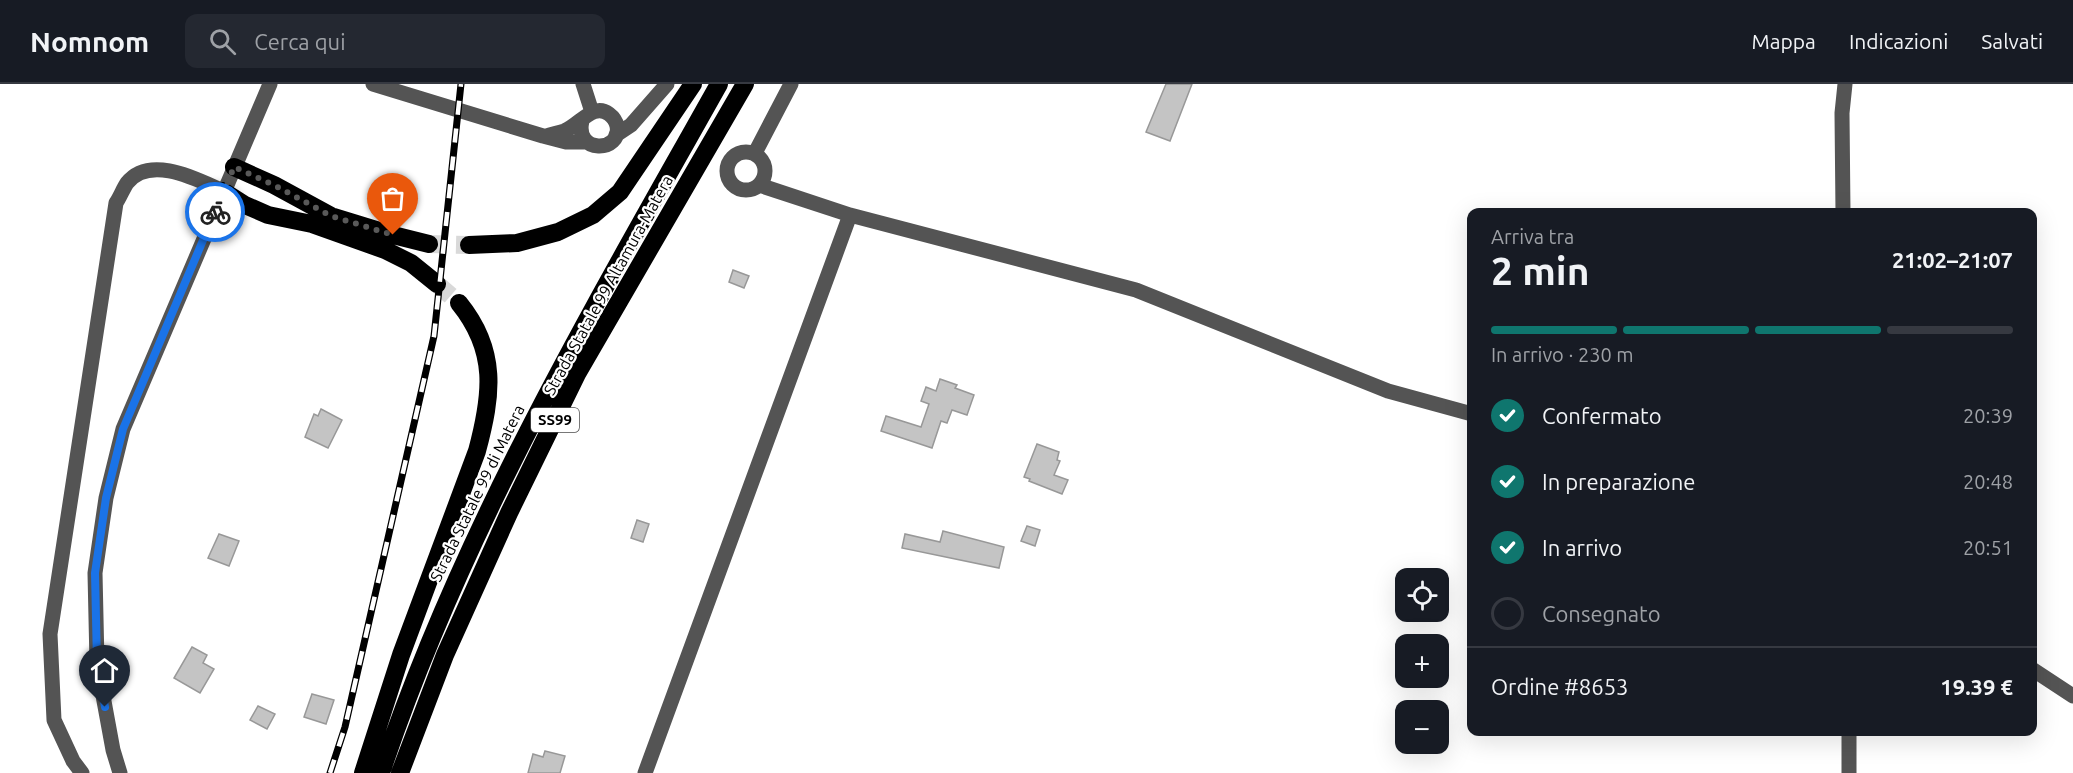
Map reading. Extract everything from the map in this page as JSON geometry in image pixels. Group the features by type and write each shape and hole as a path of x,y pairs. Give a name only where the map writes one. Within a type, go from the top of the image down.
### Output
{"highway":[{"path":"469,245 517,243 558,232 593,215 620,192 693,84"},
{"name":"Strada Statale 99 di Matera","path":"381,773 426,650 492,502 562,364 719,84"},
{"name":"Strada Statale 99 Altamura-Matera","path":"400,773 445,655 509,513 577,374 745,84"},
{"path":"234,167 274,185 331,216 429,244"},
{"path":"224,191 245,205 268,215 312,224 385,250 411,263 437,284"},
{"path":"363,773 401,655 477,451 489,400 486,356 480,335 471,318 459,303"}],"street":[{"path":"120,773 113,750 97,663 95,573 106,498 123,429 270,84"},
{"path":"373,84 543,136 566,142 587,142 598,147 613,140 616,135 631,125 651,105 667,84"},
{"path":"583,84 587,116 581,132 587,142"},
{"path":"755,153 790,84"},
{"path":"1843,208 1842,113 1845,84"},
{"path":"543,136 565,131 587,116 602,111 611,115 625,114 651,105"},
{"path":"611,115 616,124 616,135"},
{"path":"755,153 760,157 765,168 763,180 754,189 741,189 730,182 727,177 728,164 736,154 755,153"},
{"path":"82,773 73,762 54,720 50,634 116,203 128,182 140,172 157,169 187,175 224,191"},
{"path":"759,185 850,215 1136,290 1388,391 1467,413"},
{"path":"645,773 850,215"},
{"path":"2037,672 2073,696"},
{"path":"1849,773 1850,736"}],"building":[{"path":"1166,84 1192,84 1170,141 1146,132"},
{"path":"733,270 749,276 744,288 729,282"},
{"path":"940,379 957,385 955,388 974,395 967,415 952,410 947,423 941,421 932,448 881,431 886,416 921,427 929,404 921,401 926,387 936,391"},
{"path":"321,409 342,420 328,448 305,437 314,414 318,416"},
{"path":"1037,444 1059,452 1057,460 1060,461 1054,475 1068,480 1062,494 1024,477"},
{"path":"637,520 649,524 643,542 631,538"},
{"path":"1027,526 1040,530 1035,546 1021,541"},
{"path":"943,531 1004,547 999,568 902,548 905,534 940,542"},
{"path":"219,534 239,541 229,566 208,558"},
{"path":"192,647 207,655 203,663 214,669 200,693 174,678"},
{"path":"312,694 334,700 326,724 304,717"},
{"path":"258,706 275,714 267,729 250,720"},
{"path":"545,751 565,756 560,773 528,773 533,754 543,757"}],"tunnel":[{"path":"429,244 469,245"},
{"path":"437,284 459,303"}],"railway":[{"path":"330,773 345,727 434,336 461,84"}],"way so far":[{"path":"215,212 234,167 274,185 331,216 393,235"}],"route":[{"path":"105,707 97,663 95,573 106,498 123,429 215,212"}]}
